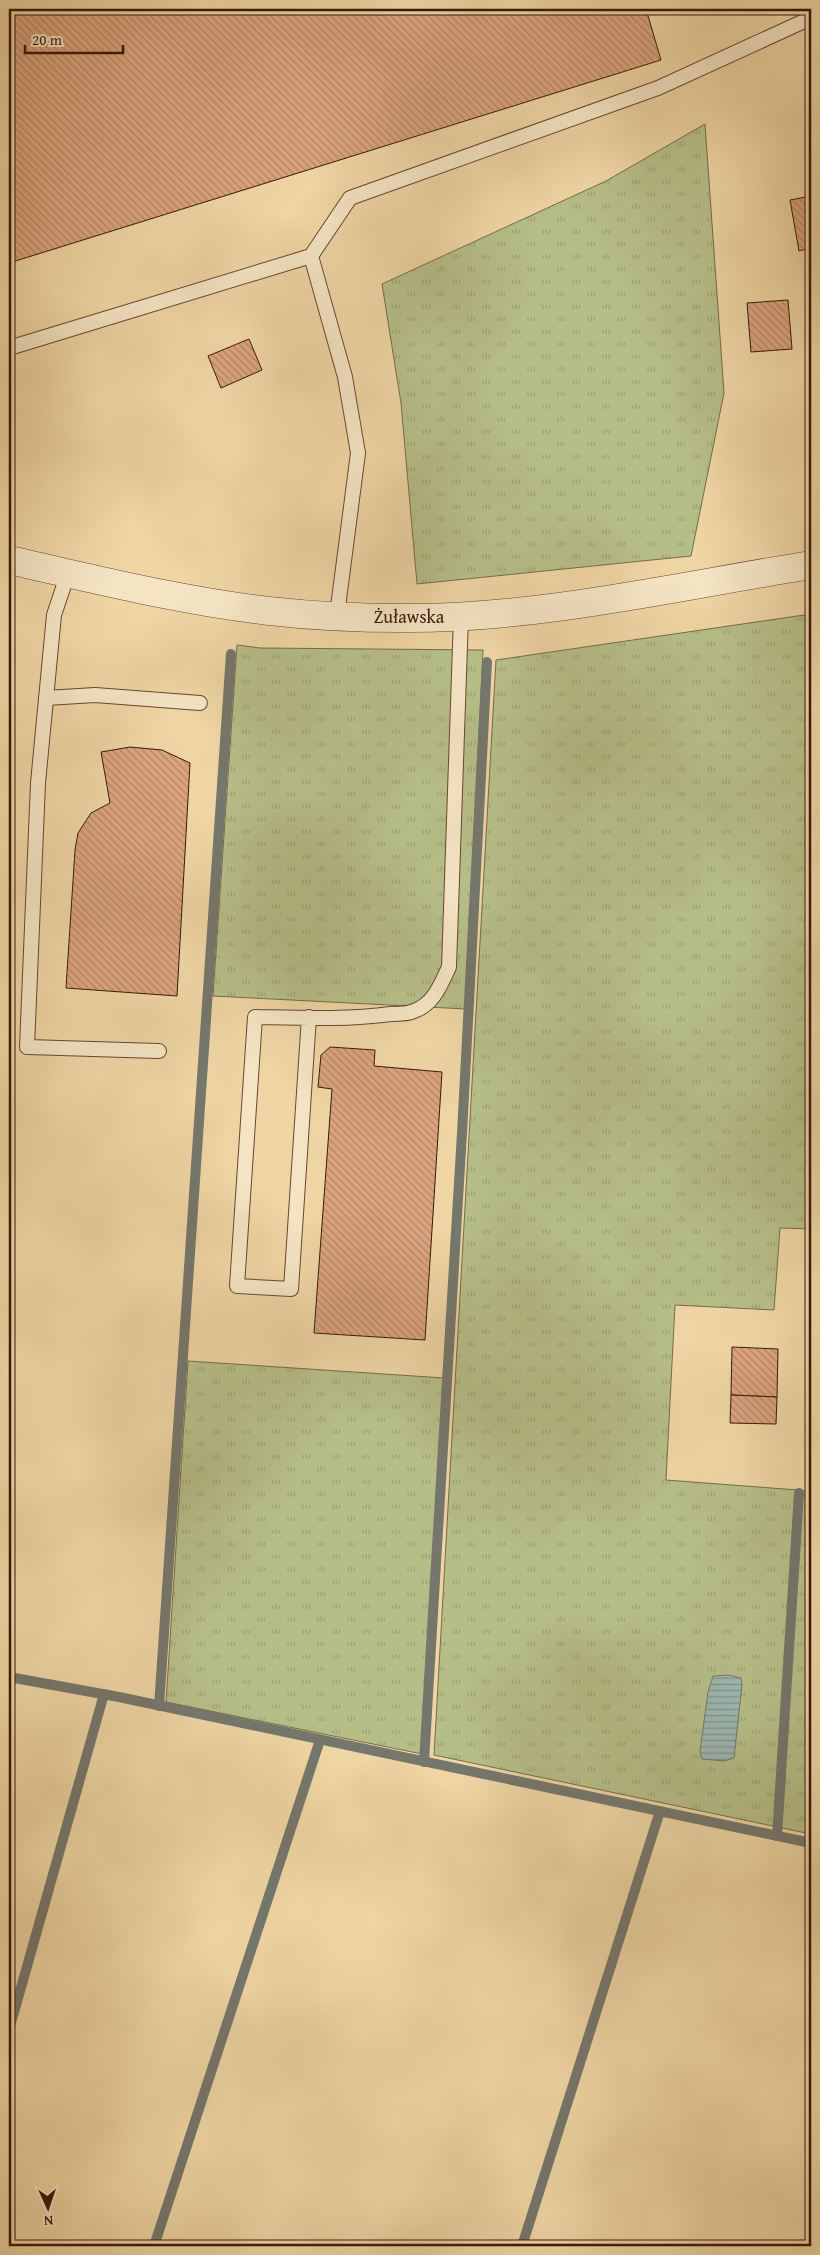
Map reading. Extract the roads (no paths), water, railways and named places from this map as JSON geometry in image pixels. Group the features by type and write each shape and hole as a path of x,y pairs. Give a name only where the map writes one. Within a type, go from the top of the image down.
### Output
{"street":[{"name":"Żuławska","path":"9,560 161,593 268,611 404,618 461,616 549,608 811,565"}],"lane":[{"path":"9,348 311,256 350,198 658,88 811,18"},
{"path":"311,256 345,378 358,453 337,615"},
{"path":"68,573 54,615 38,783 27,1047 158,1051"},
{"path":"309,1017 292,1289 237,1286 256,1018 309,1017 367,1018 414,1011 437,994 449,967 461,616"},
{"path":"46,698 95,695 200,703"}],"water":[{"path":"729,1675 741,1678 742,1685 734,1758 724,1761 702,1759 700,1751 708,1692 713,1676"}],"waterway":[{"path":"159,1706 231,654"},
{"path":"424,1762 462,1133 487,662"},
{"path":"777,1836 799,1493"},
{"path":"9,1677 119,1697 811,1843"},
{"path":"9,2030 104,1694"},
{"path":"154,2246 320,1740"},
{"path":"522,2246 660,1811"},
{"path":"809,2246 811,2239"}]}
